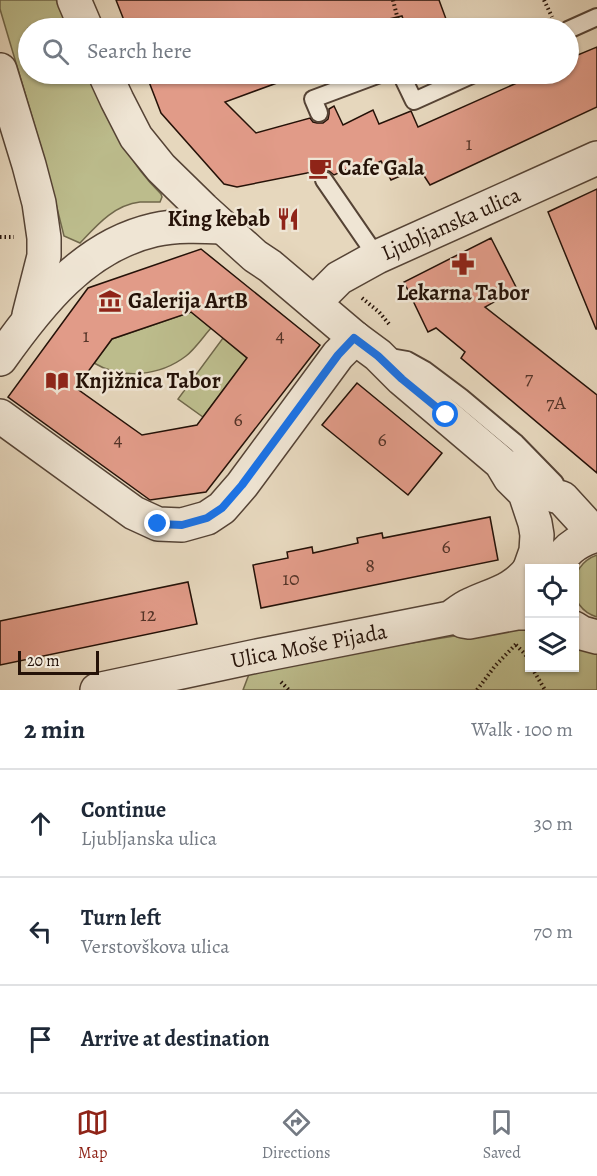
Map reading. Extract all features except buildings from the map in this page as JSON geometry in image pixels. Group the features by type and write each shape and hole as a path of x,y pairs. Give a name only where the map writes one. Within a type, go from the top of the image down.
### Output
{"street":[{"path":"74,0 82,18"},
{"path":"0,70 39,203 44,238 44,256 28,320"},
{"path":"110,84 136,137 160,168 255,256 314,303 501,464 510,478 525,493 533,516 537,535 536,551 532,564"},
{"name":"Ljubljanska ulica","path":"314,303 339,278 377,257 597,158"},
{"path":"0,359 28,320 64,280 93,257 128,237 156,229 192,226 223,227"},
{"path":"0,416 135,513 158,524 182,525 207,518 222,508 242,485 338,355 366,347"},
{"path":"501,464 516,469 548,494 562,498 597,535 582,540 570,548 559,564"},
{"path":"450,618 467,606 511,588 525,575"},
{"path":"450,618 469,622 517,613 524,626"},
{"name":"Ulica Moše Pijada","path":"97,690 450,618"},
{"path":"579,631 597,637"}],"lane":[{"path":"579,25 597,17"},
{"path":"319,113 313,99 353,84"},
{"path":"406,84 414,101 452,84"},
{"path":"324,180 377,257"},
{"path":"366,347 407,360 425,370 454,392 535,461 555,483 562,498"}],"path":[{"path":"393,0 398,18"},
{"path":"477,690 502,658 516,645 524,626"},
{"path":"516,645 525,654"},
{"path":"534,672 544,690"}],"green space":[{"path":"0,0 56,0 64,18 18,18 18,70 0,9"},
{"path":"22,84 94,84 119,137 137,166 162,197 160,202 140,202 122,207 93,229 80,243 64,236"},
{"path":"191,312 211,328 189,353 176,363 153,371 129,374 94,363 112,339"},
{"path":"223,338 247,358 203,417 178,399"},
{"path":"597,555 597,617 587,612 579,603 579,570 587,560"},
{"path":"516,626 525,627 525,672 579,672 579,647 597,654 597,690 243,690 251,669"}],"place":[{"name":"Cafe Gala","path":"320,168"},
{"name":"King kebab","path":"288,219"},
{"name":"Lekarna Tabor","path":"463,264"},
{"name":"Galerija ArtB","path":"110,301"},
{"name":"Knjižnica Tabor","path":"57,381"}],"route":[{"path":"158,524 182,525 207,518 222,508 242,485 338,355 354,338 446,415"}]}
